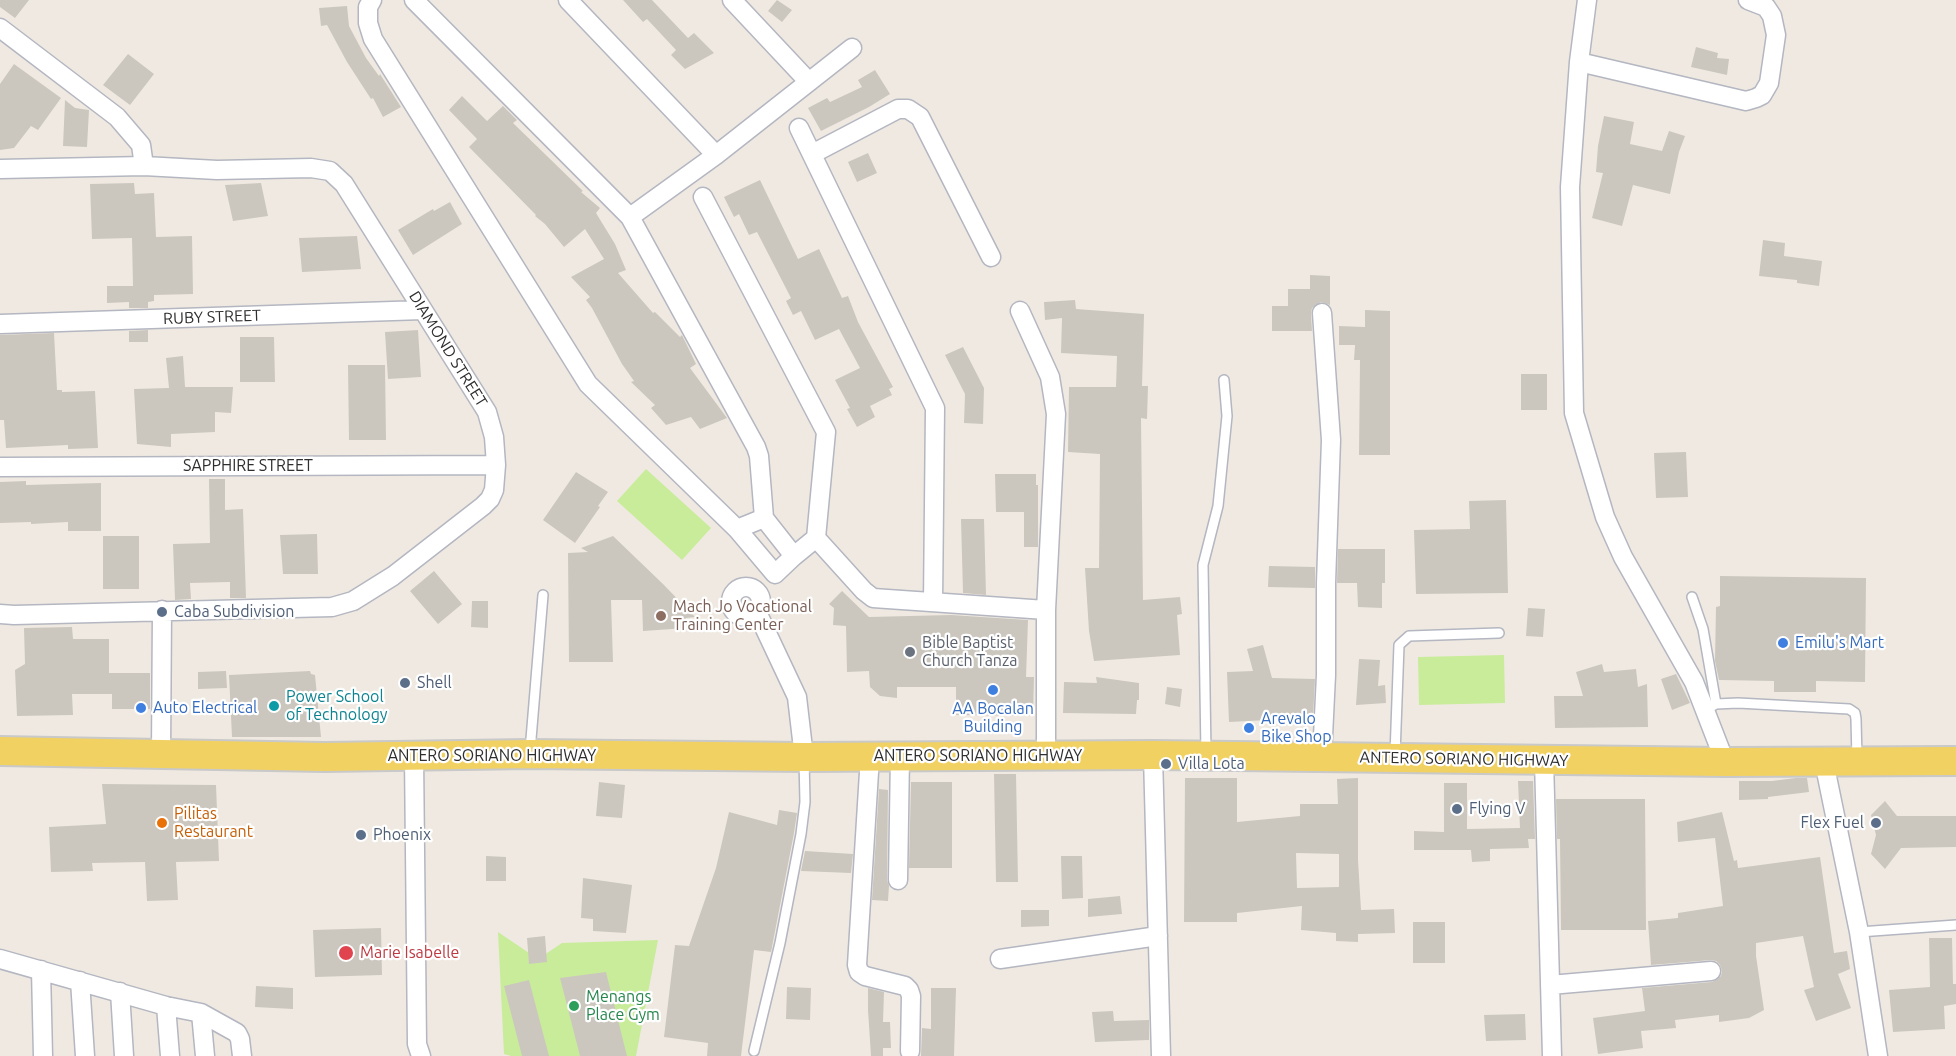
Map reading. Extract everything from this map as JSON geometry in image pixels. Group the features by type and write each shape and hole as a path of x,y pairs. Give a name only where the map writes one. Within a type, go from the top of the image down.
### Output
{"main road":[{"name":"ANTERO SORIANO HIGHWAY","path":"0,751 324,757 530,754 804,757 1153,754 1725,762 1956,761"}],"street":[{"path":"372,0 368,7 368,23 374,39 588,384 737,529 775,574"},
{"path":"414,0 630,217 756,447 759,456 764,518 794,555"},
{"path":"568,0 716,155"},
{"path":"732,0 809,82"},
{"path":"1587,0 1579,62 1570,187 1574,413 1605,517 1623,557 1710,707 1725,762"},
{"path":"1579,62 1746,101 1756,98 1762,95 1769,83 1776,34 1772,16 1766,7 1748,0"},
{"path":"0,28 117,117 141,145 144,166"},
{"path":"630,217 716,155 852,48"},
{"path":"812,154 898,108 908,109 920,117 991,256"},
{"path":"799,128 935,408 933,602"},
{"name":"DIAMOND STREET","path":"0,169 144,166 218,170 311,168 330,171 344,184 487,411 494,437 496,465 495,490 483,506 393,576 353,601 332,607 0,614"},
{"path":"703,196 826,432 816,538 775,574 758,603 797,697 804,757"},
{"name":"RUBY STREET","path":"0,324 423,310"},
{"path":"1020,311 1050,377 1056,414 1046,610 1046,755"},
{"path":"1322,313 1330,440 1326,675 1322,757"},
{"name":"SAPPHIRE STREET","path":"0,467 496,465"},
{"path":"737,529 764,518"},
{"path":"816,538 873,598 1046,610"},
{"path":"161,754 162,610"},
{"path":"1153,754 1161,1056"},
{"path":"414,755 417,1044 422,1056"},
{"path":"870,756 857,966 859,972 865,976 905,986 909,990 911,996 910,1051"},
{"path":"898,880 900,756"},
{"path":"1544,760 1552,1056"},
{"path":"1824,762 1859,932 1878,1056"},
{"path":"1000,959 1158,936"},
{"path":"0,959 166,1006 201,1013 237,1033 242,1056"},
{"path":"41,970 43,1056"},
{"path":"1550,985 1711,971"},
{"path":"80,981 84,1056"},
{"path":"120,992 124,1056"},
{"path":"166,1006 170,1056"},
{"path":"201,1013 205,1056"}],"lane":[{"path":"1206,755 1203,565 1218,506 1227,416 1224,380"},
{"path":"530,754 543,595"},
{"path":"1692,597 1703,628 1710,707 1738,703 1849,709 1855,713 1856,719 1857,762"},
{"path":"1395,758 1399,645 1409,636 1499,633"},
{"path":"754,1051 780,944 801,834 805,802 804,757"},
{"path":"1859,932 1956,926"}],"green space":[{"path":"646,469 711,528 682,560 617,501"},
{"path":"1504,655 1505,703 1419,705 1418,657"},
{"name":"Menangs Place Gym","path":"498,932 538,959 562,943 658,940 636,1056 511,1056 504,1054"}],"building":[{"path":"0,0 29,0 15,18 0,7"},
{"path":"623,0 652,0 688,38 694,33 714,53 685,69 671,55 676,50 647,19 643,22"},
{"path":"777,0 792,10 782,22 768,11"},
{"path":"347,6 349,26 366,58 379,76 380,74 401,107 383,117 373,98 371,99 347,62 327,25 321,26 319,8"},
{"path":"1696,47 1718,53 1717,58 1729,59 1727,75 1691,67"},
{"path":"128,54 154,74 130,105 103,85"},
{"path":"14,64 61,98 38,130 31,126 14,148 0,150 0,84"},
{"path":"875,70 890,94 821,131 808,108 827,98 830,102 862,87 858,80"},
{"path":"462,96 487,121 503,106 517,120 513,123 583,191 581,192 600,208 596,213 615,244 626,270 618,273 653,313 655,312 680,337 682,335 696,364 690,368 727,418 700,429 691,417 666,425 651,408 655,405 631,382 634,381 586,300 590,297 571,277 604,259 585,229 564,247 545,224 469,147 477,139 449,110"},
{"path":"65,100 75,108 89,110 87,147 63,146"},
{"path":"1604,116 1634,122 1630,144 1662,151 1669,131 1685,136 1679,152 1670,194 1633,185 1622,226 1592,218 1603,173 1596,172"},
{"path":"868,153 877,173 857,182 848,162"},
{"path":"760,180 798,259 819,249 842,298 848,296 858,322 893,387 889,389 892,395 870,406 875,417 857,427 835,380 860,368 839,329 815,340 801,311 793,315 786,301 791,298 757,232 749,235 739,214 734,217 724,197"},
{"path":"134,183 135,194 154,193 156,237 192,236 193,294 154,295 154,301 148,302 148,308 129,308 129,302 107,303 107,286 133,286 132,238 92,239 90,184"},
{"path":"261,183 268,216 233,221 225,185"},
{"path":"450,202 462,224 413,255 398,230 433,209 434,211"},
{"path":"357,236 361,269 302,272 299,238"},
{"path":"1763,240 1785,243 1784,256 1822,261 1819,286 1797,283 1797,280 1759,276"},
{"path":"1310,275 1330,276 1330,305 1321,302 1312,308 1312,331 1272,331 1272,306 1288,306 1288,289 1310,289"},
{"path":"1075,300 1076,309 1144,314 1142,386 1148,386 1147,419 1141,418 1143,600 1180,597 1182,614 1177,615 1180,655 1094,661 1089,631 1085,568 1099,568 1100,454 1068,452 1069,387 1116,387 1117,356 1061,353 1062,318 1045,320 1044,302"},
{"path":"1365,310 1390,311 1390,455 1359,455 1360,360 1354,360 1355,345 1339,345 1339,326 1365,327"},
{"path":"148,330 148,342 129,342 129,331"},
{"path":"418,330 421,377 388,379 385,332"},
{"path":"54,333 57,390 62,390 62,392 95,391 98,448 68,449 68,445 6,448 4,420 0,420 0,335"},
{"path":"240,337 274,337 275,382 240,382"},
{"path":"963,347 984,388 983,424 964,423 965,394 945,355"},
{"path":"183,356 185,387 233,387 231,413 215,412 215,432 171,434 171,447 137,444 134,389 169,388 166,358"},
{"path":"348,365 385,365 386,440 349,440"},
{"path":"1521,374 1547,374 1547,410 1521,410"},
{"path":"1686,452 1688,497 1656,498 1654,453"},
{"path":"576,472 608,492 575,543 543,520"},
{"path":"995,474 1036,474 1038,547 1024,547 1024,512 996,512"},
{"path":"209,479 225,479 225,510 243,509 246,598 230,598 230,582 190,583 191,599 175,600 173,544 210,543"},
{"path":"26,481 26,485 101,483 101,531 68,531 68,522 0,523 0,482"},
{"path":"1506,500 1508,593 1416,594 1414,530 1470,529 1469,501"},
{"path":"961,519 984,519 986,595 963,593"},
{"path":"317,534 318,574 283,574 280,535"},
{"path":"103,536 139,536 139,589 103,589"},
{"path":"613,536 695,617 686,618 687,628 643,631 642,600 611,600 613,662 569,662 568,553 588,552 581,548"},
{"path":"1338,549 1385,549 1382,608 1358,607 1357,583 1337,583"},
{"path":"1269,566 1315,567 1315,588 1268,587"},
{"path":"434,571 462,604 438,624 410,591"},
{"path":"1720,576 1866,578 1865,682 1816,681 1816,692 1774,692 1774,681 1719,680 1715,661 1716,607 1720,606"},
{"path":"842,591 869,617 951,615 1028,620 1026,677 1034,677 1033,716 956,715 956,687 897,687 897,698 880,696 870,687 869,671 847,672 846,626 833,625 834,608 829,604"},
{"path":"472,601 488,601 488,628 471,627"},
{"path":"1528,608 1545,609 1543,637 1526,636"},
{"path":"72,627 73,639 109,639 109,673 150,673 150,709 112,709 112,694 72,694 73,715 17,716 15,670 25,664 24,628"},
{"path":"1263,645 1272,678 1315,679 1313,717 1268,717 1268,720 1229,722 1227,672 1253,671 1247,649"},
{"path":"1359,659 1380,660 1378,686 1385,685 1386,703 1356,705"},
{"path":"1602,664 1604,672 1636,669 1638,687 1647,684 1648,727 1555,728 1554,696 1583,696 1576,672"},
{"path":"226,671 227,688 198,689 198,672"},
{"name":"Power School of Technology","path":"310,671 315,675 321,737 232,737 229,675"},
{"path":"1676,674 1690,703 1672,710 1661,679"},
{"path":"1096,677 1139,683 1136,714 1063,713 1064,682 1097,683"},
{"path":"1167,687 1182,689 1180,707 1165,704"},
{"path":"994,774 1016,774 1018,882 996,882"},
{"path":"1185,778 1237,778 1237,822 1300,816 1300,804 1338,804 1337,779 1358,778 1358,860 1361,910 1394,909 1395,933 1358,934 1358,942 1336,941 1336,933 1301,930 1302,906 1237,913 1237,922 1184,922","holes":["1296,853 1339,854 1339,887 1297,888"]},
{"path":"1807,778 1809,792 1768,797 1768,799 1739,800 1739,781"},
{"path":"1518,781 1533,781 1535,839 1528,839 1529,848 1490,849 1490,861 1472,862 1471,850 1414,850 1414,831 1444,832 1444,783 1467,783 1467,829 1520,828"},
{"path":"599,782 625,785 622,818 596,816"},
{"path":"911,782 952,782 952,868 909,868"},
{"name":"Pilitas Restaurant","path":"102,784 216,785 219,861 176,862 178,900 147,901 145,862 92,863 93,871 51,872 49,827 106,824"},
{"path":"879,789 888,790 888,901 872,900"},
{"path":"1556,799 1645,799 1646,930 1561,930 1560,839 1557,839"},
{"path":"1885,801 1897,816 1956,816 1956,847 1901,848 1885,869 1871,854 1876,835 1871,815"},
{"path":"779,810 797,813 794,833 771,952 754,950 741,1056 707,1056 708,1043 664,1037 675,945 689,946 716,868 729,812 777,825"},
{"path":"1722,812 1734,861 1737,860 1738,868 1820,857 1834,953 1847,951 1850,969 1838,974 1851,1008 1816,1021 1804,990 1814,987 1803,936 1756,943 1764,1010 1749,1018 1719,1022 1719,1015 1675,1020 1676,1028 1641,1031 1643,1048 1598,1054 1593,1018 1645,1011 1642,988 1712,982 1721,976 1720,965 1711,960 1651,965 1648,921 1678,918 1678,913 1723,906 1715,838 1678,842 1677,822"},
{"path":"805,851 853,854 851,873 801,871"},
{"path":"486,856 506,857 506,881 486,881"},
{"path":"1061,856 1082,856 1083,898 1062,899"},
{"path":"583,878 632,885 626,933 593,931 593,919 581,918"},
{"path":"1120,896 1122,914 1088,917 1088,899"},
{"path":"1021,910 1049,910 1049,926 1021,927"},
{"path":"1413,922 1445,922 1445,963 1413,963"},
{"path":"381,928 382,975 315,977 313,930"},
{"path":"545,936 547,962 529,964 527,938"},
{"path":"1929,938 1952,938 1956,1004 1944,1006 1945,1029 1893,1032 1889,990 1930,987"},
{"path":"606,972 627,1056 580,1056 560,978"},
{"path":"529,980 549,1056 522,1056 504,986"},
{"path":"256,986 293,988 293,1009 255,1007"},
{"path":"787,987 811,988 810,1020 786,1019"},
{"path":"868,988 884,992 883,1022 890,1022 891,1048 883,1048 883,1056 871,1056"},
{"path":"931,988 956,988 954,1056 921,1056 922,1028 931,1029"},
{"path":"1113,1011 1114,1021 1149,1020 1149,1040 1095,1042 1092,1012"},
{"path":"1525,1014 1526,1040 1486,1041 1484,1015"}],"place":[{"name":"Caba Subdivision","path":"162,612"},
{"name":"Mach Jo Vocational Training Center","path":"661,616"},
{"name":"Emilu's Mart","path":"1783,643"},
{"name":"Bible Baptist Church Tanza","path":"910,652"},
{"name":"Shell","path":"405,683"},
{"name":"AA Bocalan Building","path":"993,690"},
{"name":"Power School of Technology","path":"274,706"},
{"name":"Auto Electrical","path":"141,708"},
{"name":"Arevalo Bike Shop","path":"1249,728"},
{"name":"Villa Lota","path":"1166,764"},
{"name":"Flying V","path":"1457,809"},
{"name":"Pilitas Restaurant","path":"162,823"},
{"name":"Flex Fuel","path":"1876,823"},
{"name":"Phoenix","path":"361,835"},
{"name":"Marie Isabelle","path":"346,953"},
{"name":"Menangs Place Gym","path":"574,1006"}]}
